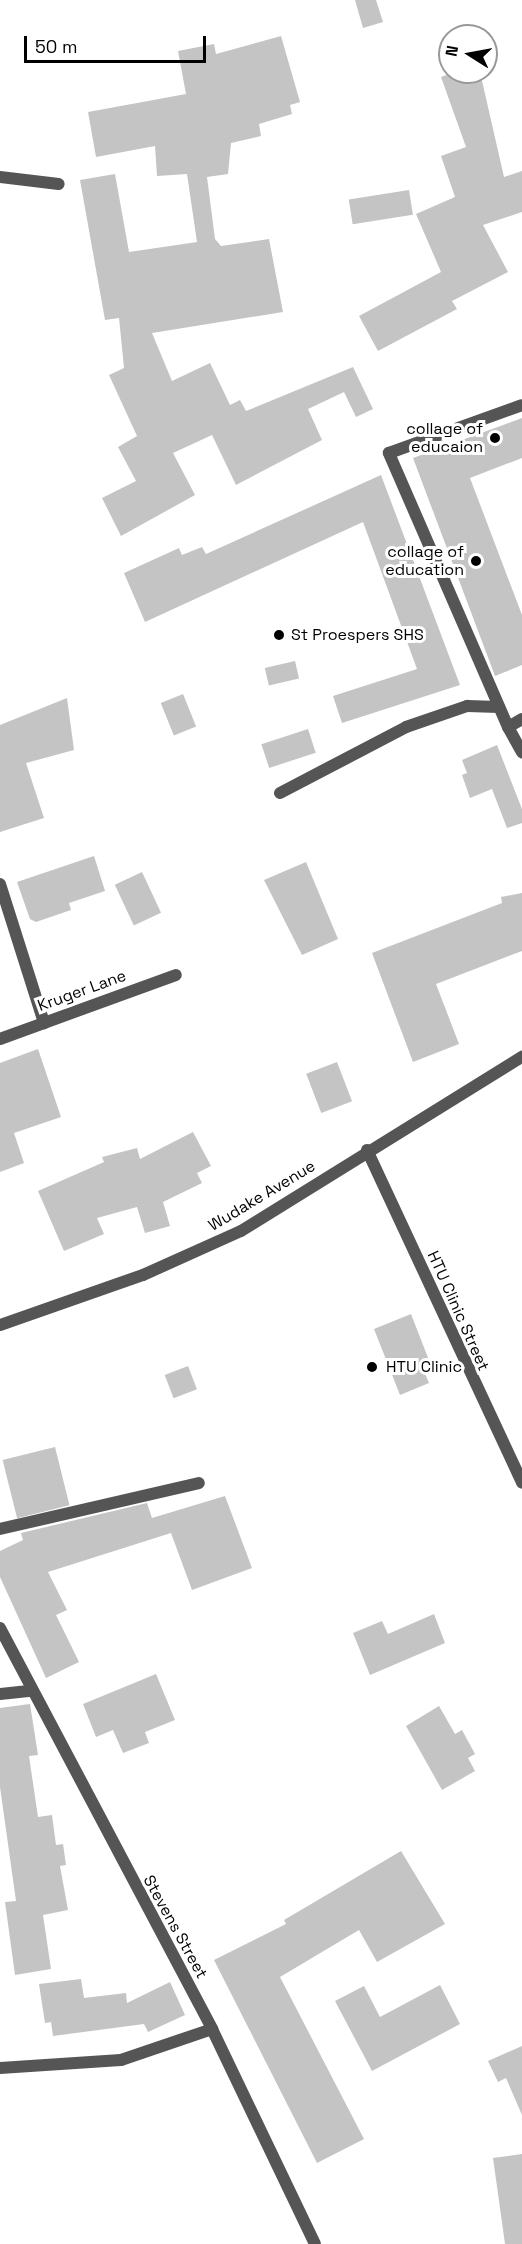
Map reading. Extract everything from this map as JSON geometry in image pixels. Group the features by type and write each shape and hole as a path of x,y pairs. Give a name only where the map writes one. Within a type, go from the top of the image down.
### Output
{"street":[{"path":"0,177 59,184"},
{"path":"522,405 389,453 499,707 522,752"},
{"path":"280,793 406,727 467,706 499,707"},
{"path":"508,727 522,719"},
{"path":"0,884 44,1023"},
{"name":"Kruger Lane","path":"0,1039 176,975"},
{"name":"Wudake Avenue","path":"0,1325 192,1256 522,1057"},
{"name":"HTU Clinic Street","path":"367,1150 522,1483"},
{"path":"0,1529 199,1483"},
{"name":"Stevens Street","path":"0,1628 212,2029 315,2244"},
{"path":"0,1694 32,1691"},
{"path":"0,2068 121,2060 212,2029"}],"building":[{"path":"355,0 376,0 383,22 363,28"},
{"path":"281,36 300,102 290,105 292,114 259,124 261,136 231,143 228,174 207,177 215,239 221,246 269,239 283,312 152,333 172,381 210,363 230,405 240,400 246,411 353,367 373,409 356,417 344,392 308,409 322,440 236,485 212,435 173,453 195,495 121,536 102,498 136,481 118,447 137,436 109,375 124,368 119,318 105,320 80,180 115,174 129,252 197,242 187,174 157,176 155,146 96,157 88,112 186,94 178,51 214,44 216,54"},
{"path":"444,84 483,84 504,177 522,171 522,212 483,225 508,272 452,301 457,309 378,351 359,316 441,272 416,214 455,197 441,156 466,147"},
{"path":"409,190 413,215 353,224 349,200"},
{"name":"collage of education","path":"522,418 522,458 470,478 522,615 522,665 495,676 413,458"},
{"path":"381,475 460,685 342,723 333,696 417,669 363,522 145,622 124,573 179,548 182,555 202,547 206,554"},
{"path":"295,661 299,679 269,686 265,668"},
{"path":"183,694 196,726 174,735 161,703"},
{"path":"67,698 74,750 26,763 44,818 0,832 0,725"},
{"path":"308,729 316,753 269,768 261,744"},
{"path":"497,745 522,809 522,823 507,828 492,789 470,798 462,775 467,773 462,760"},
{"path":"94,856 105,891 69,903 71,910 36,922 30,919 17,882"},
{"path":"306,862 338,939 302,955 264,880"},
{"path":"142,872 161,913 134,925 115,885"},
{"path":"522,893 522,951 436,984 459,1044 413,1062 372,953 502,903 501,897"},
{"path":"38,1049 61,1117 14,1133 24,1163 0,1172 0,1063"},
{"path":"337,1062 352,1101 321,1113 306,1074"},
{"path":"193,1132 211,1166 197,1173 202,1183 163,1202 170,1226 145,1233 137,1207 97,1218 104,1234 64,1251 38,1191 104,1162 102,1157 137,1148 140,1159"},
{"path":"411,1314 432,1368 424,1371 429,1383 400,1395 374,1329"},
{"path":"188,1366 197,1389 174,1398 165,1375"},
{"path":"55,1447 70,1505 17,1518 3,1460"},
{"path":"225,1496 252,1568 192,1590 171,1533 48,1572 67,1610 56,1615 79,1662 46,1678 0,1577 0,1551 23,1540 21,1533 147,1503 152,1518"},
{"path":"434,1614 445,1643 370,1675 353,1633 382,1621 388,1634"},
{"path":"156,1674 175,1720 145,1732 149,1743 123,1753 113,1730 96,1737 83,1704"},
{"path":"30,1704 38,1755 29,1756 38,1817 52,1815 56,1845 63,1844 66,1865 60,1866 68,1910 43,1915 51,1969 15,1975 5,1902 16,1901 0,1787 0,1708"},
{"path":"439,1706 455,1734 462,1730 475,1754 468,1758 475,1771 442,1790 406,1726"},
{"path":"401,1851 445,1924 377,1962 359,1930 280,1977 364,2139 317,2163 214,1960 286,1924 284,1920"},
{"path":"81,1979 84,1998 126,1993 127,2003 170,1982 185,2015 148,2032 144,2024 53,2036 51,2022 45,2023 39,1984"},
{"path":"440,1985 460,2024 372,2071 335,2001 364,1986 380,2017"},
{"path":"522,2046 522,2115 506,2078 498,2082 488,2061"},
{"path":"522,2154 522,2244 505,2244 493,2158"}],"place":[{"name":"collage of educaion","path":"495,438"},
{"name":"collage of education","path":"476,561"},
{"name":"St Proespers SHS","path":"279,635"},
{"name":"HTU Clinic","path":"372,1367"}]}
